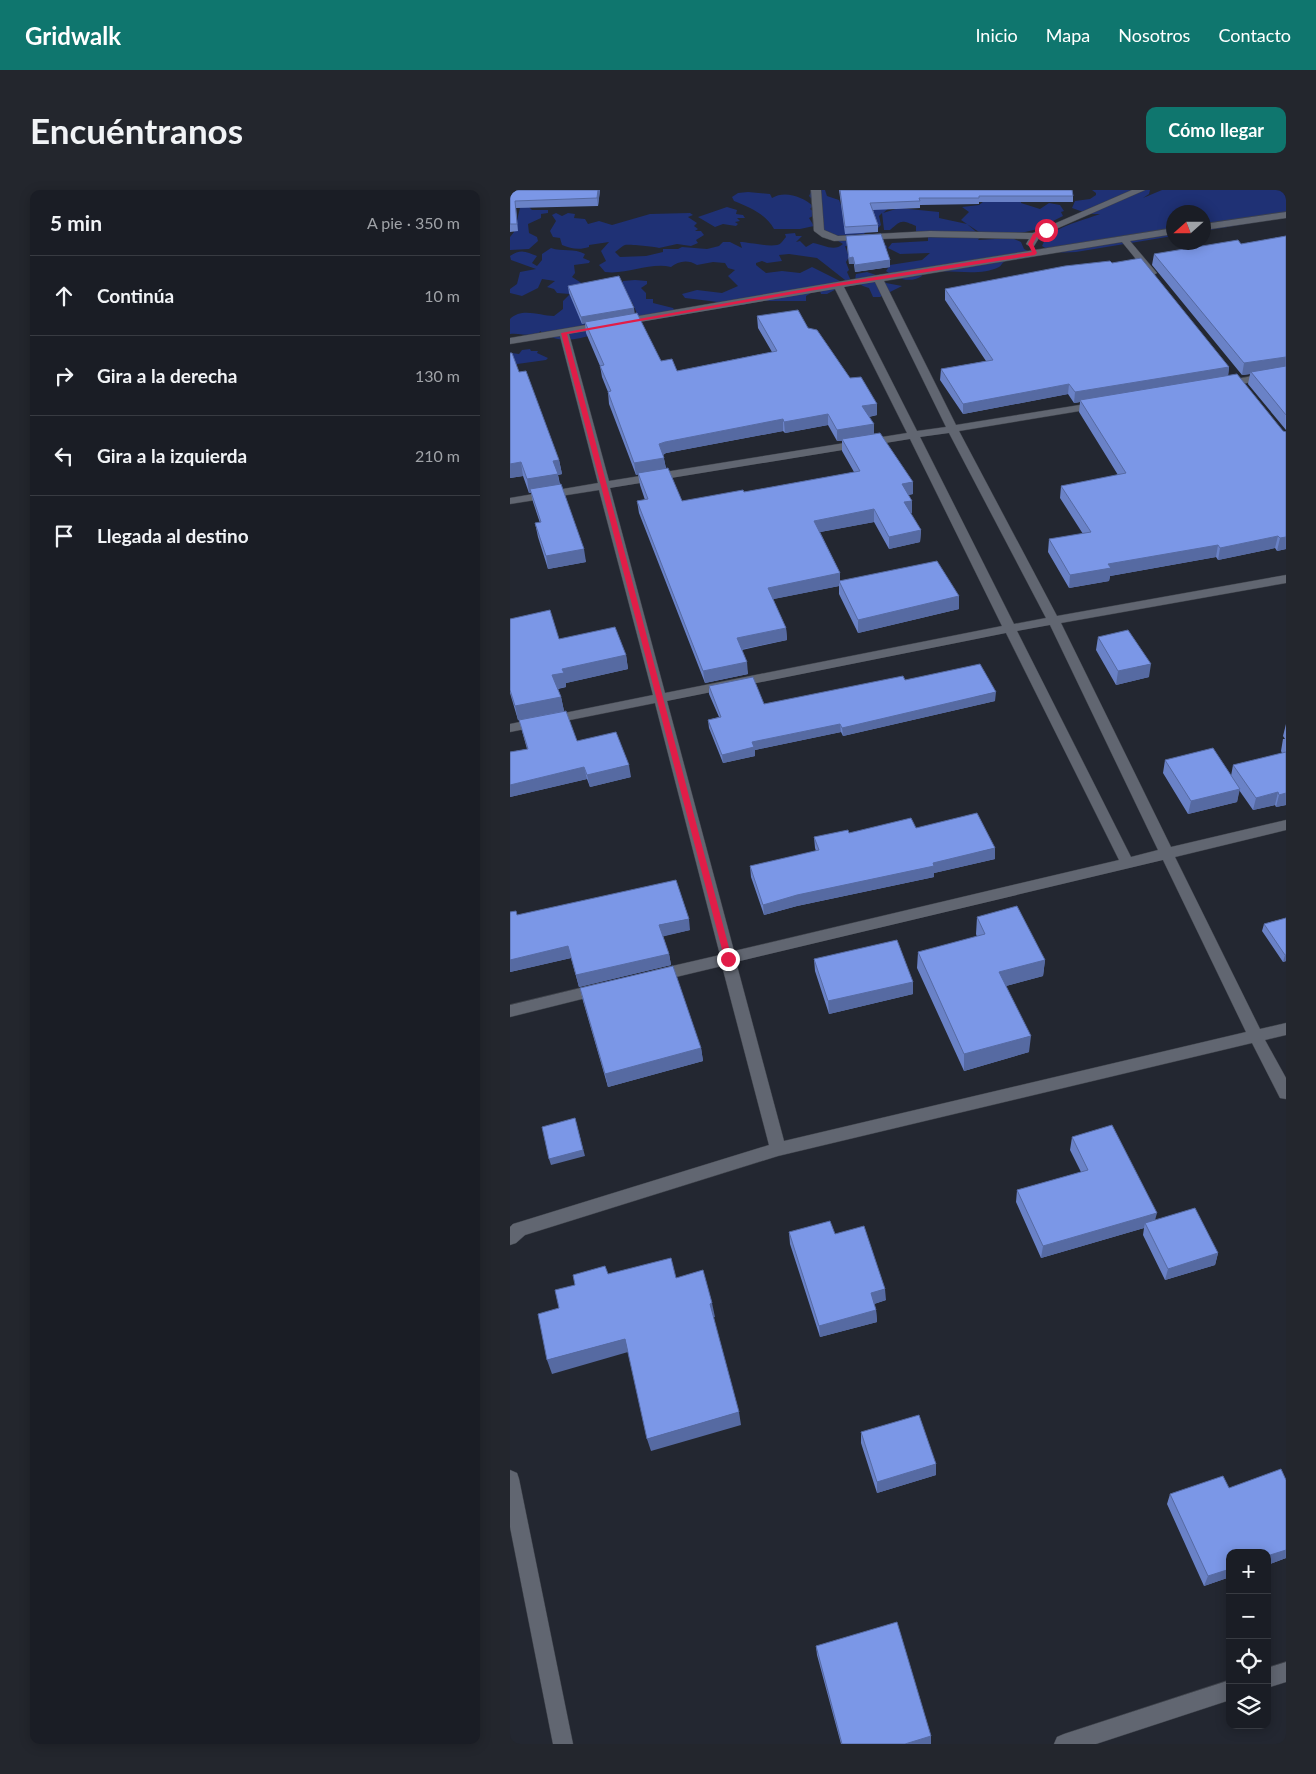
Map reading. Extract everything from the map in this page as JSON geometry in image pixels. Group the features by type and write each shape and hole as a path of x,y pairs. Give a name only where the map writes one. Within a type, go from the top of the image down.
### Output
{"street":[{"path":"816,190 819,231 825,236 837,239 930,234 1035,236 1140,190"},
{"path":"1211,226 1286,215"},
{"path":"510,341 878,278 1166,232"},
{"path":"1035,236 1031,244 1035,253"},
{"path":"1123,238 1160,283"},
{"path":"878,278 953,430 1054,620 1256,1037 1286,1093"},
{"path":"838,285 1011,628 1126,862"},
{"path":"564,333 778,1149"},
{"path":"1209,386 1286,374"},
{"path":"510,500 1111,403"},
{"path":"510,728 1011,628 1286,579"},
{"path":"643,979 1286,825"},
{"path":"510,1011 614,986"},
{"path":"510,1238 519,1229 778,1149 1286,1029"},
{"path":"510,1479 563,1744"},
{"path":"1271,1677 1286,1672"},
{"path":"1064,1744 1226,1691"}],"shaded area":[{"path":"812,190 825,190 827,196 839,200 843,210 889,208 883,213 899,208 939,212 939,218 967,224 981,236 978,240 1012,238 1021,242 1024,249 1028,251 1022,256 1003,262 999,267 981,272 930,272 909,280 895,277 886,271 890,265 922,260 930,253 900,254 888,248 892,243 928,241 928,237 916,235 916,226 907,222 901,222 890,230 884,230 882,213 879,216 881,225 878,228 869,228 864,234 887,246 886,250 845,246 849,257 846,262 849,270 847,272 852,283 845,280 817,258 789,254 779,255 782,261 767,263 762,261 756,263 756,265 766,273 782,271 800,273 812,267 846,284 827,294 821,294 819,288 806,296 806,301 745,301 747,304 743,305 685,298 682,294 697,290 722,293 738,286 728,276 735,270 728,268 725,263 713,262 697,265 683,262 671,267 655,266 622,272 605,272 599,265 606,261 601,251 609,242 589,245 589,247 582,249 572,248 562,245 560,238 553,237 550,231 556,221 552,215 556,213 562,216 568,213 575,214 574,218 585,219 588,224 599,221 612,225 650,214 690,213 693,215 688,217 697,223 694,226 698,229 695,231 701,231 704,235 696,240 698,243 691,246 677,244 659,248 625,245 615,252 620,257 646,256 663,252 663,249 678,249 682,247 707,249 719,246 723,242 730,242 742,248 740,242 778,245 786,237 785,234 795,233 796,236 802,236 796,242 800,241 806,247 813,243 836,248 843,244 819,229 814,201 809,196"},
{"path":"1092,190 1150,190 1149,194 1143,198 1162,190 1286,190 1286,217 1211,230 1211,205 1166,205 1166,237 1076,252 1058,252 1042,246 1046,239 1059,229 1100,214 1089,214 1072,208 1075,201 1090,199 1096,193"},
{"path":"738,193 770,194 772,198 788,195 804,200 813,206 810,209 813,211 813,216 809,218 814,226 800,229 774,229 762,215 734,201 732,197"},
{"path":"1022,196 1021,203 1040,209 1049,203 1060,205 1064,211 1061,212 1063,216 1047,224 1046,227 1021,233 979,232 961,220 969,212 962,207 979,205 988,198"},
{"path":"528,206 532,210 548,210 548,213 541,214 541,218 528,224 529,233 537,237 538,241 529,249 510,250 510,237 514,232 520,208"},
{"path":"727,207 737,210 736,214 743,215 745,218 737,218 740,221 735,222 738,224 736,226 723,224 715,227 698,217"},
{"path":"551,248 581,252 585,254 583,258 590,261 589,263 574,265 575,273 572,277 583,284 594,334 566,340 552,338 540,331 539,334 535,335 510,334 510,319 515,315 531,313 554,316 563,309 563,301 570,294 557,293 554,289 547,287 555,281 542,279 538,288 522,296 510,293 510,289 517,284 520,272 536,269 511,260 510,256 521,251 530,253 537,256 532,263 537,266 542,260 542,254"},
{"path":"867,272 879,276 886,283 902,286 880,297 873,297 869,288 857,282 855,277 856,274"},
{"path":"623,281 647,281 647,284 641,288 646,293 646,299 653,299 653,303 673,308 675,311 642,317 638,316 632,302 628,301 620,287"},
{"path":"530,349 531,351 538,351 537,353 548,358 546,360 510,365 510,355 513,356 512,353 519,354 522,350"}],"building":[{"path":"510,190 598,190 597,198 515,201 517,224 510,224"},
{"path":"840,190 1072,190 1073,196 919,198 920,201 870,203 878,225 845,227"},
{"path":"881,234 890,260 855,265 853,257 849,258 846,236"},
{"path":"1286,236 1286,357 1244,363 1154,254 1178,250 1211,250 1211,244 1238,240 1241,244"},
{"path":"1141,258 1229,367 1075,392 1069,384 963,404 941,369 993,360 945,289 1065,266 1110,261 1112,263"},
{"path":"619,276 634,308 581,317 568,286"},
{"path":"798,310 808,328 817,330 850,378 861,377 877,404 862,406 874,424 837,430 828,414 784,422 783,419 665,442 659,444 664,458 634,463 608,392 611,391 600,366 604,365 585,322 637,313 661,361 672,359 677,371 777,351 757,316"},
{"path":"510,353 512,353 519,372 526,371 559,460 553,461 558,474 527,479 521,462 510,464"},
{"path":"1286,366 1286,415 1251,372"},
{"path":"1237,374 1283,431 1286,432 1286,537 1280,538 1278,536 1220,548 1218,545 1108,564 1111,568 1070,575 1049,539 1091,532 1061,486 1126,473 1080,400"},
{"path":"880,433 913,482 902,484 912,501 904,502 921,530 889,537 874,509 814,521 840,573 768,588 786,628 737,638 747,662 703,671 637,501 648,499 638,473 668,468 682,501 743,490 744,492 860,471 842,439"},
{"path":"561,484 584,549 546,556 535,523 541,522 530,489"},
{"path":"937,561 959,596 858,620 839,581"},
{"path":"550,610 559,639 615,627 626,655 562,669 564,673 552,675 561,697 515,706 510,690 510,619"},
{"path":"1128,630 1151,664 1118,671 1098,637"},
{"path":"980,664 996,692 842,728 840,724 752,742 754,747 722,755 708,720 721,717 709,686 753,677 764,704 903,676 905,680"},
{"path":"566,711 577,741 616,732 629,765 587,775 584,767 510,785 510,752 528,749 519,720"},
{"path":"1213,748 1240,789 1191,801 1165,760"},
{"path":"1286,752 1286,793 1279,795 1278,792 1256,798 1233,765"},
{"path":"977,813 995,848 933,863 934,866 797,895 763,905 750,866 819,850 814,837 848,830 849,833 911,818 916,828"},
{"path":"676,880 689,919 659,925 669,954 576,975 568,946 510,960 510,912 516,911 517,915"},
{"path":"1017,906 1045,960 999,972 1031,1036 964,1054 918,952 985,934 977,917"},
{"path":"1286,918 1286,955 1285,955 1264,924"},
{"path":"897,940 913,982 828,1001 814,959"},
{"path":"673,966 701,1048 605,1074 580,988"},
{"path":"575,1118 583,1150 549,1159 542,1127"},
{"path":"1112,1125 1157,1213 1043,1246 1017,1190 1088,1170 1072,1137"},
{"path":"1195,1208 1218,1253 1168,1269 1145,1223"},
{"path":"830,1221 835,1234 864,1226 885,1289 871,1293 876,1310 819,1326 789,1232"},
{"path":"671,1258 676,1278 703,1270 712,1303 710,1304 739,1412 647,1439 625,1339 547,1360 538,1314 559,1308 555,1290 575,1285 573,1275 605,1266 608,1274"},
{"path":"919,1415 936,1464 877,1482 861,1432"},
{"path":"1281,1469 1286,1480 1286,1550 1271,1555 1271,1549 1226,1549 1226,1570 1208,1576 1170,1494 1223,1476 1229,1488"},
{"path":"897,1622 931,1736 905,1744 842,1744 816,1646"}],"route":[{"path":"728,959 564,333 1035,253 1031,244 1035,236 1046,230"}]}
